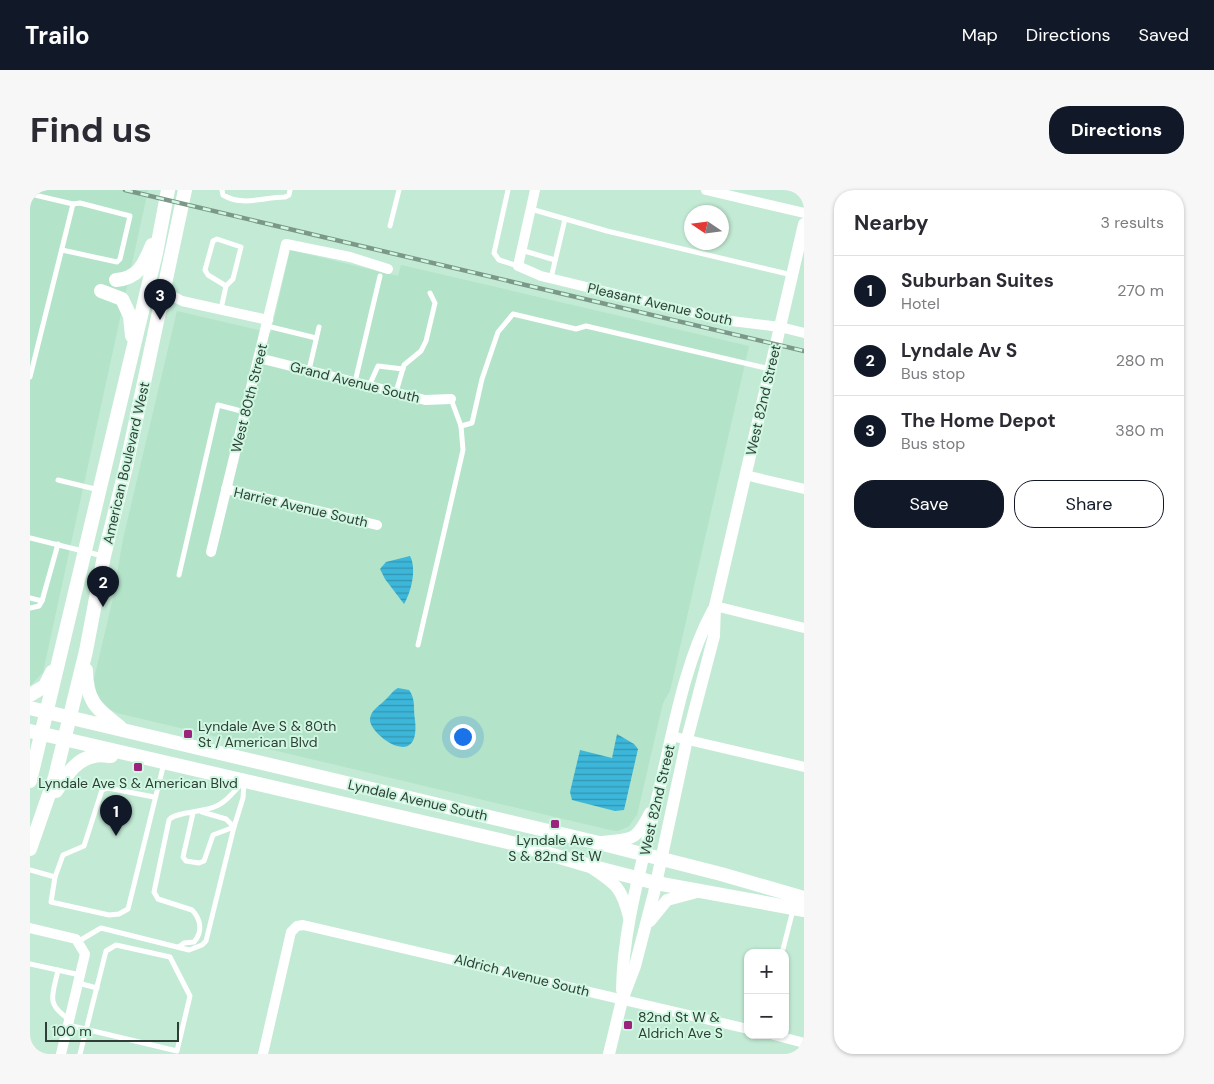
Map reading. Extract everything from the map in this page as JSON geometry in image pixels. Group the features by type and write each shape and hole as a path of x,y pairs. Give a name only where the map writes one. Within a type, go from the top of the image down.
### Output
{"main road":[{"name":"American Boulevard West","path":"30,781 36,732 48,712 101,490 168,190"},
{"name":"American Boulevard West","path":"30,849 47,804 86,651 104,556 126,467 186,190"},
{"path":"116,280 128,279 138,274 163,216"},
{"path":"102,291 122,299 130,316 133,347"},
{"path":"30,695 45,686 64,646"},
{"path":"86,651 86,682 89,698 101,713 124,730"},
{"name":"Lyndale Avenue South","path":"30,708 595,842 644,856 721,874 804,898"},
{"name":"Lyndale Avenue South","path":"36,732 512,843 656,883 697,892 799,909"},
{"path":"47,804 64,779 83,758 123,752"}],"street":[{"path":"518,266 535,190"},
{"path":"706,190 804,213"},
{"name":"West 82nd Street","path":"609,1054 622,1000 645,929 662,860 687,739 714,636 715,606 804,224"},
{"name":"West 80th Street","path":"211,552 286,244 350,257 384,273"},
{"name":"Pleasant Avenue South","path":"518,266 551,279 723,320 780,327 804,333"},
{"path":"162,297 221,310 267,323"},
{"name":"Grand Avenue South","path":"259,358 425,400 452,399"},
{"path":"746,475 804,489"},
{"name":"Harriet Avenue South","path":"226,489 377,525"},
{"path":"715,606 804,628"},
{"name":"West 82nd Street","path":"622,1000 623,964 629,921 671,736 700,634 715,606"},
{"path":"671,736 804,767"},
{"path":"595,842 625,841 638,834 658,797"},
{"path":"590,866 616,884 624,896 629,921"},
{"path":"645,929 657,910 667,900 697,892"},
{"name":"Aldrich Avenue South","path":"265,1054 291,932 297,926 303,925 435,954 744,1028"},
{"path":"30,928 76,939 80,942 85,954 61,1054"},
{"path":"789,1038 804,1042"}],"lane":[{"path":"222,190 223,195 231,200 251,201 284,197 289,195 290,190"},
{"path":"390,226 399,190"},
{"path":"508,190 494,253 499,260 518,266"},
{"path":"30,194 73,204 80,203 130,216 120,259 117,262 62,250"},
{"path":"30,377 73,204"},
{"path":"531,209 606,231 792,275"},
{"path":"551,279 565,219"},
{"path":"221,310 226,286 233,279 241,246 217,239 213,241 205,270 226,286"},
{"path":"521,250 555,260"},
{"path":"355,382 384,273"},
{"path":"396,392 404,365 421,351 426,341 435,303 430,293"},
{"path":"461,426 472,423 482,380 498,332 513,314 576,329 586,326 770,369"},
{"path":"267,323 316,338"},
{"path":"309,370 318,326"},
{"path":"369,386 378,366 403,369"},
{"path":"418,645 463,450 461,426 452,399"},
{"path":"179,575 218,405 246,412"},
{"path":"58,480 101,490"},
{"path":"30,539 104,556"},
{"path":"30,608 39,606 42,600 58,544"},
{"path":"30,598 42,600"},
{"path":"154,797 108,788 102,790 87,840 79,849 63,855 55,877 51,902 109,915 119,914 128,909 164,762"},
{"path":"180,946 184,943 194,942 199,936 200,931 197,915 192,910 158,900 154,892 169,820 176,815 202,812 217,806 244,781"},
{"path":"80,942 101,928 180,946 189,950 196,948 206,941 243,798 244,781"},
{"path":"202,812 226,819 234,827"},
{"path":"193,813 183,855 186,861 202,862 213,835 234,827"},
{"path":"30,870 55,877"},
{"path":"784,949 799,909"},
{"path":"58,970 51,1002 56,1011 69,1022 86,1029 177,1051 190,996 170,957 116,945 106,951 97,988 86,1029 80,1054"},
{"path":"30,964 58,970 97,988"}],"shaded area":[{"path":"30,190 148,190 43,672 30,686"},
{"path":"290,250 398,276 401,265 749,346 670,691 663,703 637,815 628,827 617,831 610,830 117,713 103,706 96,692 94,679 113,598 123,539 177,311 271,333"}],"water":[{"path":"410,556 413,574 409,593 404,604 385,579 380,569 386,562"},
{"path":"398,688 409,690 414,704 415,736 410,744 403,747 385,740 372,726 370,719 375,709"},
{"path":"617,734 634,744 638,749 624,810 615,811 572,800 570,792 580,750 612,758"}],"railway":[{"path":"125,190 804,351"}],"place":[{"name":"The Home Depot","path":"160,320"},
{"name":"Lyndale Av S","path":"103,607"},
{"name":"Lyndale Ave S & 80th St / American Blvd","path":"188,734"},
{"name":"Lyndale Ave S & American Blvd","path":"138,767"},
{"name":"Lyndale Ave S & 82nd St W","path":"555,824"},
{"name":"Suburban Suites","path":"116,836"},
{"name":"82nd St W & Aldrich Ave S","path":"628,1025"}]}
